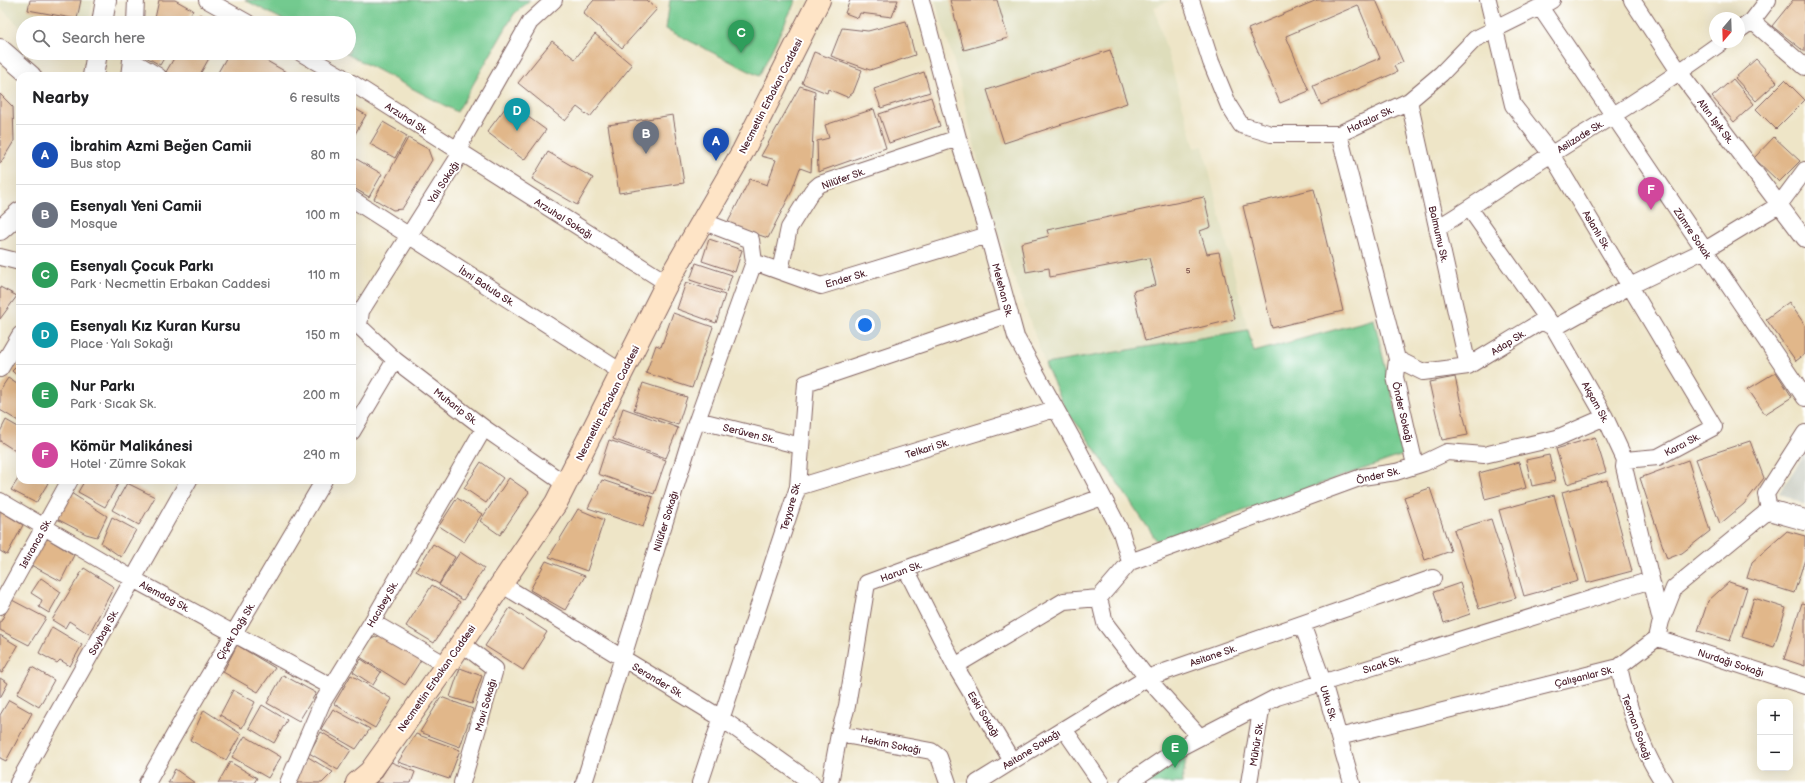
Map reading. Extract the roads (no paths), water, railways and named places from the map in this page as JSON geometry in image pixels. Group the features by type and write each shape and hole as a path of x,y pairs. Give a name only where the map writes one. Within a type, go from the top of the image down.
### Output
{"main road":[{"name":"Necmettin Erbakan Caddesi","path":"357,783 370,772 446,665 556,503 623,373 667,283 743,151 819,0"}],"street":[{"path":"103,16 106,0"},
{"path":"135,16 136,0"},
{"path":"207,0 236,16"},
{"name":"Yalı Sokağı","path":"356,324 361,311 462,153 462,141 530,22 554,0"},
{"name":"Metehan Sk.","path":"920,0 958,138 988,235 1016,337 1120,532 1130,562"},
{"name":"Hafızlar Sk.","path":"1190,0 1211,62 1229,106 1241,125 1271,134 1339,134 1408,101 1441,74 1475,39 1546,4"},
{"name":"Aslanlı Sk.","path":"1488,0 1513,105 1551,154 1714,427"},
{"name":"Altın Işık Sk.","path":"1632,0 1680,73 1805,239"},
{"path":"1768,0 1745,25 1805,67"},
{"name":"Zümre Sokak","path":"1546,4 1613,115 1805,398"},
{"name":"Aslizade Sk.","path":"1437,228 1470,209 1551,154 1680,73 1714,48"},
{"path":"0,49 26,72"},
{"path":"94,72 96,60"},
{"path":"130,72 131,60"},
{"path":"137,60 153,72"},
{"path":"313,60 334,72"},
{"name":"Arzuhal Sk.","path":"356,86 462,153"},
{"name":"Balmumu Sk.","path":"1408,101 1468,366"},
{"path":"1339,134 1397,359"},
{"name":"Nilüfer Sk.","path":"780,272 789,228 812,191 820,184 958,138"},
{"name":"Arzuhal Sokağı","path":"462,153 667,283"},
{"path":"1554,328 1630,286 1705,250 1779,205 1805,170"},
{"name":"İbni Batuta Sk.","path":"356,202 623,373"},
{"name":"Akşam Sk.","path":"1470,209 1554,328 1606,417 1625,460 1624,467 1661,622"},
{"path":"0,230 16,216"},
{"path":"702,222 751,240 754,262"},
{"name":"Ender Sk.","path":"754,262 821,286 988,235"},
{"path":"0,257 16,261"},
{"name":"Nilüfer Sokağı","path":"584,783 697,420 754,262"},
{"name":"Teyyare Sk.","path":"700,783 798,487 806,383 1010,314"},
{"name":"Adap Sk.","path":"1397,359 1423,372 1468,366 1542,321 1554,328"},
{"name":"Muharip Sk.","path":"356,324 394,360 484,428 565,484"},
{"path":"0,369 16,342"},
{"name":"Önder Sokağı","path":"1397,359 1395,377 1415,465"},
{"path":"356,425 394,360"},
{"name":"Telkari Sk.","path":"798,487 1055,409"},
{"name":"Önder Sk.","path":"1130,562 1362,477 1396,472 1447,452 1484,455 1557,438 1606,417"},
{"name":"Serüven Sk.","path":"697,420 801,446"},
{"name":"Karcı Sk.","path":"1625,460 1658,457 1714,427"},
{"name":"Hacıbey Sk.","path":"288,783 322,703 372,622 484,428"},
{"path":"1769,510 1766,494 1805,433"},
{"name":"Istıranca Sk.","path":"0,606 68,484"},
{"name":"Soybaşı Sk.","path":"18,783 187,484"},
{"name":"Çiçek Dağı Sk.","path":"147,783 322,484"},
{"name":"Harun Sk.","path":"830,783 838,734 848,706 867,583 1102,497"},
{"name":"Alemdağ Sk.","path":"0,501 133,579 332,687"},
{"path":"1769,510 1805,520"},
{"path":"1657,638 1661,622 1674,588 1769,510"},
{"path":"955,666 1064,601 1099,598 1130,562"},
{"name":"Eski Sokağı","path":"906,569 955,666 1012,761"},
{"name":"Asitane Sk.","path":"1064,729 1147,678 1433,578"},
{"name":"Sıcak Sk.","path":"1128,783 1181,747 1277,697 1651,580"},
{"name":"Serander Sk.","path":"501,584 721,718 812,783"},
{"path":"1099,598 1105,623 1147,678 1200,737"},
{"path":"372,622 446,665"},
{"name":"Utku Sk.","path":"1302,624 1323,682 1352,783"},
{"name":"Çalışanlar Sk.","path":"1340,737 1619,667 1657,638"},
{"name":"Nurdağı Sokağı","path":"1657,638 1805,686"},
{"name":"Mavi Sokağı","path":"461,643 495,669 462,783"},
{"name":"Teoman Sokağı","path":"1619,667 1624,692 1652,766 1664,783"},
{"name":"Mühür Sk.","path":"1249,783 1262,705"},
{"path":"1064,729 1101,783"},
{"name":"Asitane Sokağı","path":"977,783 1064,729"},
{"name":"Hekim Sokağı","path":"838,734 931,751 939,757 948,783"}],"place":[{"name":"Esenyalı Çocuk Parkı","path":"741,53"},
{"name":"Esenyalı Kız Kuran Kursu","path":"517,131"},
{"name":"Esenyalı Yeni Camii","path":"646,154"},
{"name":"İbrahim Azmi Beğen Camii","path":"716,161"},
{"name":"Kömür Malikánesi","path":"1651,210"},
{"name":"Nur Parkı","path":"1175,768"}]}
